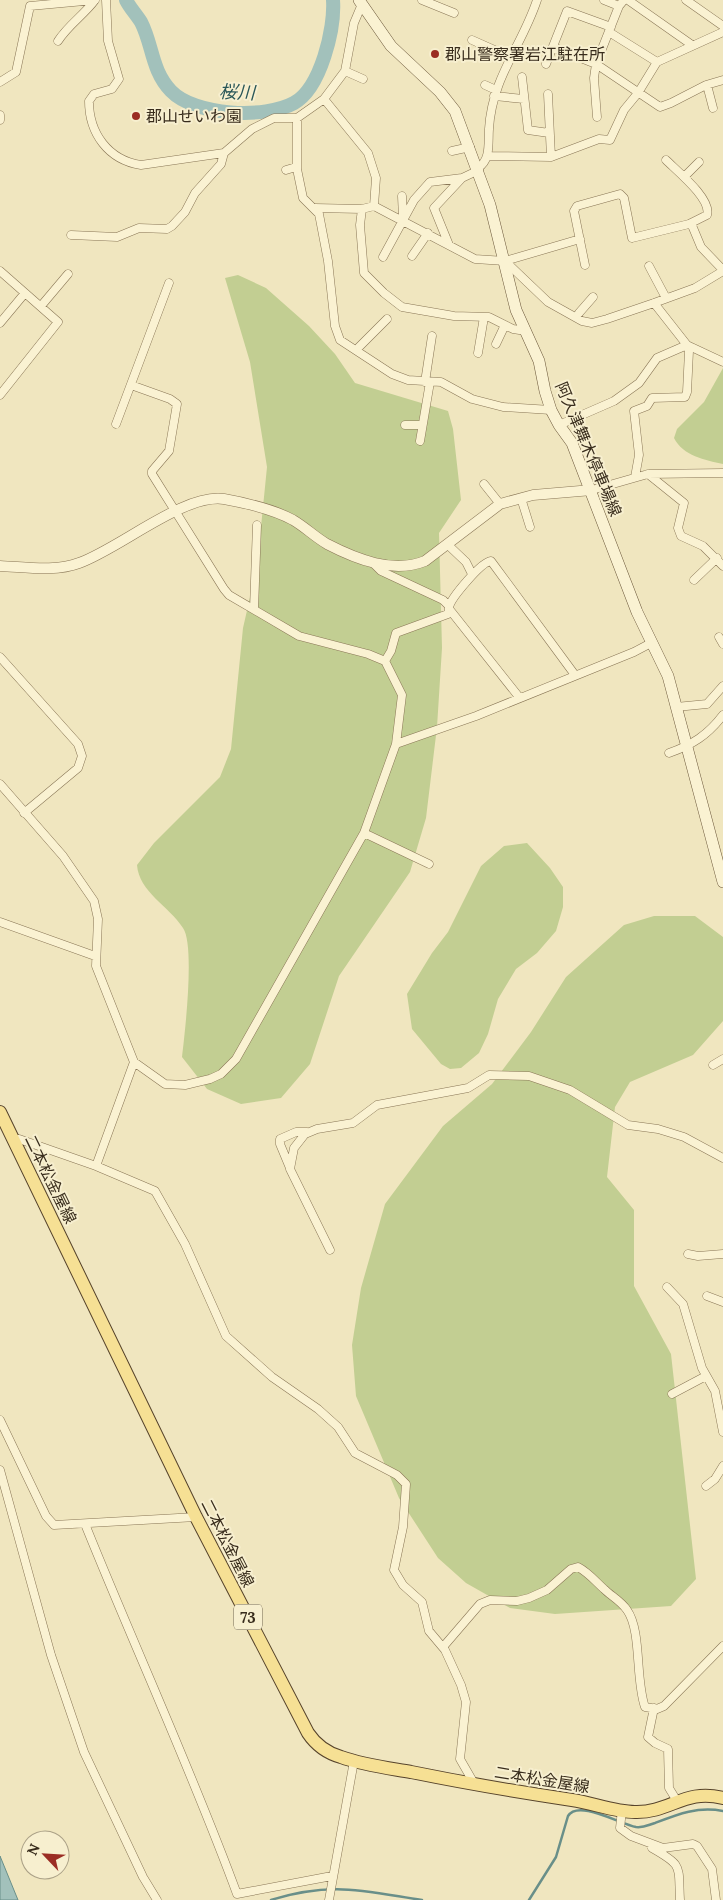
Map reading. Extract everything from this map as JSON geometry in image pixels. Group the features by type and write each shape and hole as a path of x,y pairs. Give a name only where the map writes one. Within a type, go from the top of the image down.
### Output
{"main road":[{"name":"阿久津舞木停車場線","path":"360,2 391,46 449,102 470,147 505,261 513,301 539,361 551,410 572,443 592,490 620,570 651,643 668,676 723,882"},
{"name":"二本松金屋線","path":"0,1112 196,1517 308,1733 324,1749 354,1762 474,1785 588,1802 632,1812 651,1811 677,1801 702,1795 723,1798"}],"street":[{"path":"58,41 65,30 79,20 95,0"},
{"path":"0,82 16,72 30,6 95,0"},
{"path":"106,0 108,41 119,79 112,89 94,94 90,98 90,118 96,137 108,149 136,164 224,154 261,124 274,118 297,118 324,99 345,71 360,2"},
{"path":"422,0 454,13"},
{"path":"449,245 434,208 462,178 484,164 488,156 490,108 510,57 538,0"},
{"path":"597,117 594,78 596,64 622,3 604,0"},
{"path":"628,0 692,45"},
{"path":"686,0 723,26"},
{"path":"546,64 567,11 610,29 657,62"},
{"path":"488,156 551,157 599,139 610,140 624,110 638,93 657,62 723,32"},
{"path":"472,40 510,57"},
{"path":"553,47 596,64 661,107 707,85 723,80"},
{"path":"345,71 362,79"},
{"path":"522,77 528,130 550,133"},
{"path":"485,85 495,93 524,99"},
{"path":"707,85 713,108"},
{"path":"548,94 551,157"},
{"path":"324,99 368,153 376,178 374,206"},
{"path":"0,115 0,120"},
{"path":"297,118 296,167 303,198 306,203 315,208 362,210 374,206 475,259 505,261 580,239"},
{"path":"452,151 470,147"},
{"path":"71,235 117,237 139,228 167,229 180,219 195,193 221,164 224,154"},
{"path":"585,265 575,208 577,206 620,194 624,198 632,238 691,223 706,216 709,210 703,199 666,160"},
{"path":"684,177 700,162"},
{"path":"286,170 296,167"},
{"path":"383,256 414,200 430,182 462,178"},
{"path":"402,196 403,220"},
{"path":"315,208 319,214 328,261 337,334 340,340 392,374 408,380 441,382 472,399 503,407 551,410"},
{"path":"362,210 360,225 364,273 384,293 407,309 454,316 484,317 513,329 526,331"},
{"path":"505,261 548,302 582,321 592,322 607,319 696,288 723,270 701,247 691,223"},
{"path":"412,256 428,233"},
{"path":"649,266 666,298"},
{"path":"0,271 58,322 0,395"},
{"path":"40,306 68,274"},
{"path":"116,424 170,283"},
{"path":"0,323 25,293"},
{"path":"579,313 593,297"},
{"path":"654,303 687,345 722,361"},
{"path":"478,353 484,317"},
{"path":"356,350 387,319"},
{"path":"496,344 505,325"},
{"path":"420,441 421,425 426,415 427,382 432,336"},
{"path":"559,425 614,401 639,383 657,358 687,345"},
{"path":"635,477 639,455 634,411 647,406 652,398 685,397 687,392 687,345"},
{"path":"0,784 63,856 94,901 98,920 96,966 134,1062 156,1079 172,1085 210,1079 227,1069 236,1059 364,833 396,744 402,695 385,661 354,650 299,636 224,589 152,471 169,451 178,404 170,399 131,385"},
{"path":"405,425 421,425"},
{"path":"0,566 55,568 79,564 109,550 176,510 212,498 269,510 292,520 327,544 372,561 387,566 412,566 425,561 500,504 521,498 592,490 648,474 723,473"},
{"path":"648,474 684,503 678,528 681,536 703,546 723,566"},
{"path":"484,484 500,504"},
{"path":"521,498 530,527"},
{"path":"254,609 257,524"},
{"path":"447,544 466,562 472,574"},
{"path":"694,580 717,558"},
{"path":"372,561 381,571 443,600 519,697"},
{"path":"385,661 398,631 448,614 449,608 472,574 487,561 491,561 576,675"},
{"path":"396,744 476,716 634,652 651,643"},
{"path":"0,657 64,726 82,752 82,761 78,768 24,813"},
{"path":"676,706 707,704 723,686"},
{"path":"669,753 687,747 709,732 723,715"},
{"path":"364,833 429,864"},
{"path":"0,922 95,956"},
{"path":"713,1065 723,1059"},
{"path":"96,1166 134,1062"},
{"path":"330,1250 290,1169 280,1144 280,1139 296,1132 307,1132 353,1123 377,1105 468,1088 489,1075 511,1074 529,1076 570,1090 628,1125 658,1129 684,1137 723,1158"},
{"path":"290,1169 294,1148 307,1132"},
{"path":"14,1140 19,1139 96,1166 155,1191 184,1244 222,1330 231,1341 272,1377 318,1409 338,1427 350,1449 358,1456 402,1478 406,1486 406,1496 402,1532 394,1570 401,1582 422,1602 429,1632 443,1647 454,1666 465,1698 460,1759 474,1785"},
{"path":"688,1254 698,1256 723,1254"},
{"path":"667,1286 682,1304 706,1376 719,1393 723,1432"},
{"path":"707,1296 723,1302"},
{"path":"672,1394 706,1376"},
{"path":"0,1420 50,1522 54,1525 196,1517"},
{"path":"706,1486 723,1466"},
{"path":"0,1470 51,1655 84,1752 143,1877 157,1900"},
{"path":"85,1524 117,1603 189,1768 237,1894 332,1876"},
{"path":"443,1647 480,1604 490,1600 517,1601 529,1598 547,1590 571,1569 578,1567 588,1572 594,1581 628,1611 634,1628 642,1698 645,1707 664,1706 723,1646"},
{"path":"654,1708 648,1737 655,1743 668,1749 669,1788 677,1801"},
{"path":"329,1900 354,1762"},
{"path":"622,1810 620,1826 622,1830 645,1841 670,1848 693,1844 697,1846 712,1869 716,1900"},
{"path":"645,1841 676,1865 681,1876 680,1900"}],"green space":[{"path":"238,275 266,288 309,326 335,354 355,383 448,411 453,429 461,500 439,533 442,648 437,727 426,818 410,872 339,976 310,1064 281,1098 241,1104 207,1089 182,1057 189,970 187,937 177,920 143,883 137,865 154,843 220,777 231,749 243,628 257,567 267,467 250,362 225,278"},
{"path":"723,368 723,464 702,459 689,453 674,438 677,429 704,402"},
{"path":"527,843 550,868 563,887 563,907 556,931 537,953 516,969 498,999 488,1034 479,1053 461,1068 450,1069 441,1064 412,1029 407,994 432,953 448,932 481,866 504,846"},
{"path":"654,916 695,916 723,937 723,1021 693,1055 630,1082 615,1107 607,1177 634,1210 634,1286 671,1354 696,1579 671,1606 555,1614 510,1608 466,1583 438,1558 399,1498 356,1396 352,1345 361,1288 385,1204 443,1126 492,1084 531,1032 566,977 624,925"}],"water":[{"path":"0,1856 18,1900 0,1900"}],"waterway":[{"name":"桜川","path":"126,0 141,22 156,66 164,83 171,91 196,106 213,110 249,113 281,108 294,103 312,85 329,41 332,26 333,0"},
{"path":"529,1900 556,1857 568,1816 573,1811 590,1811 636,1827 646,1826 697,1810 723,1811"},
{"path":"271,1900 292,1894 330,1889 364,1891 422,1900"}],"place":[{"name":"郡山警察署岩江駐在所","path":"435,54"},
{"name":"郡山せいわ園","path":"136,116"}]}
